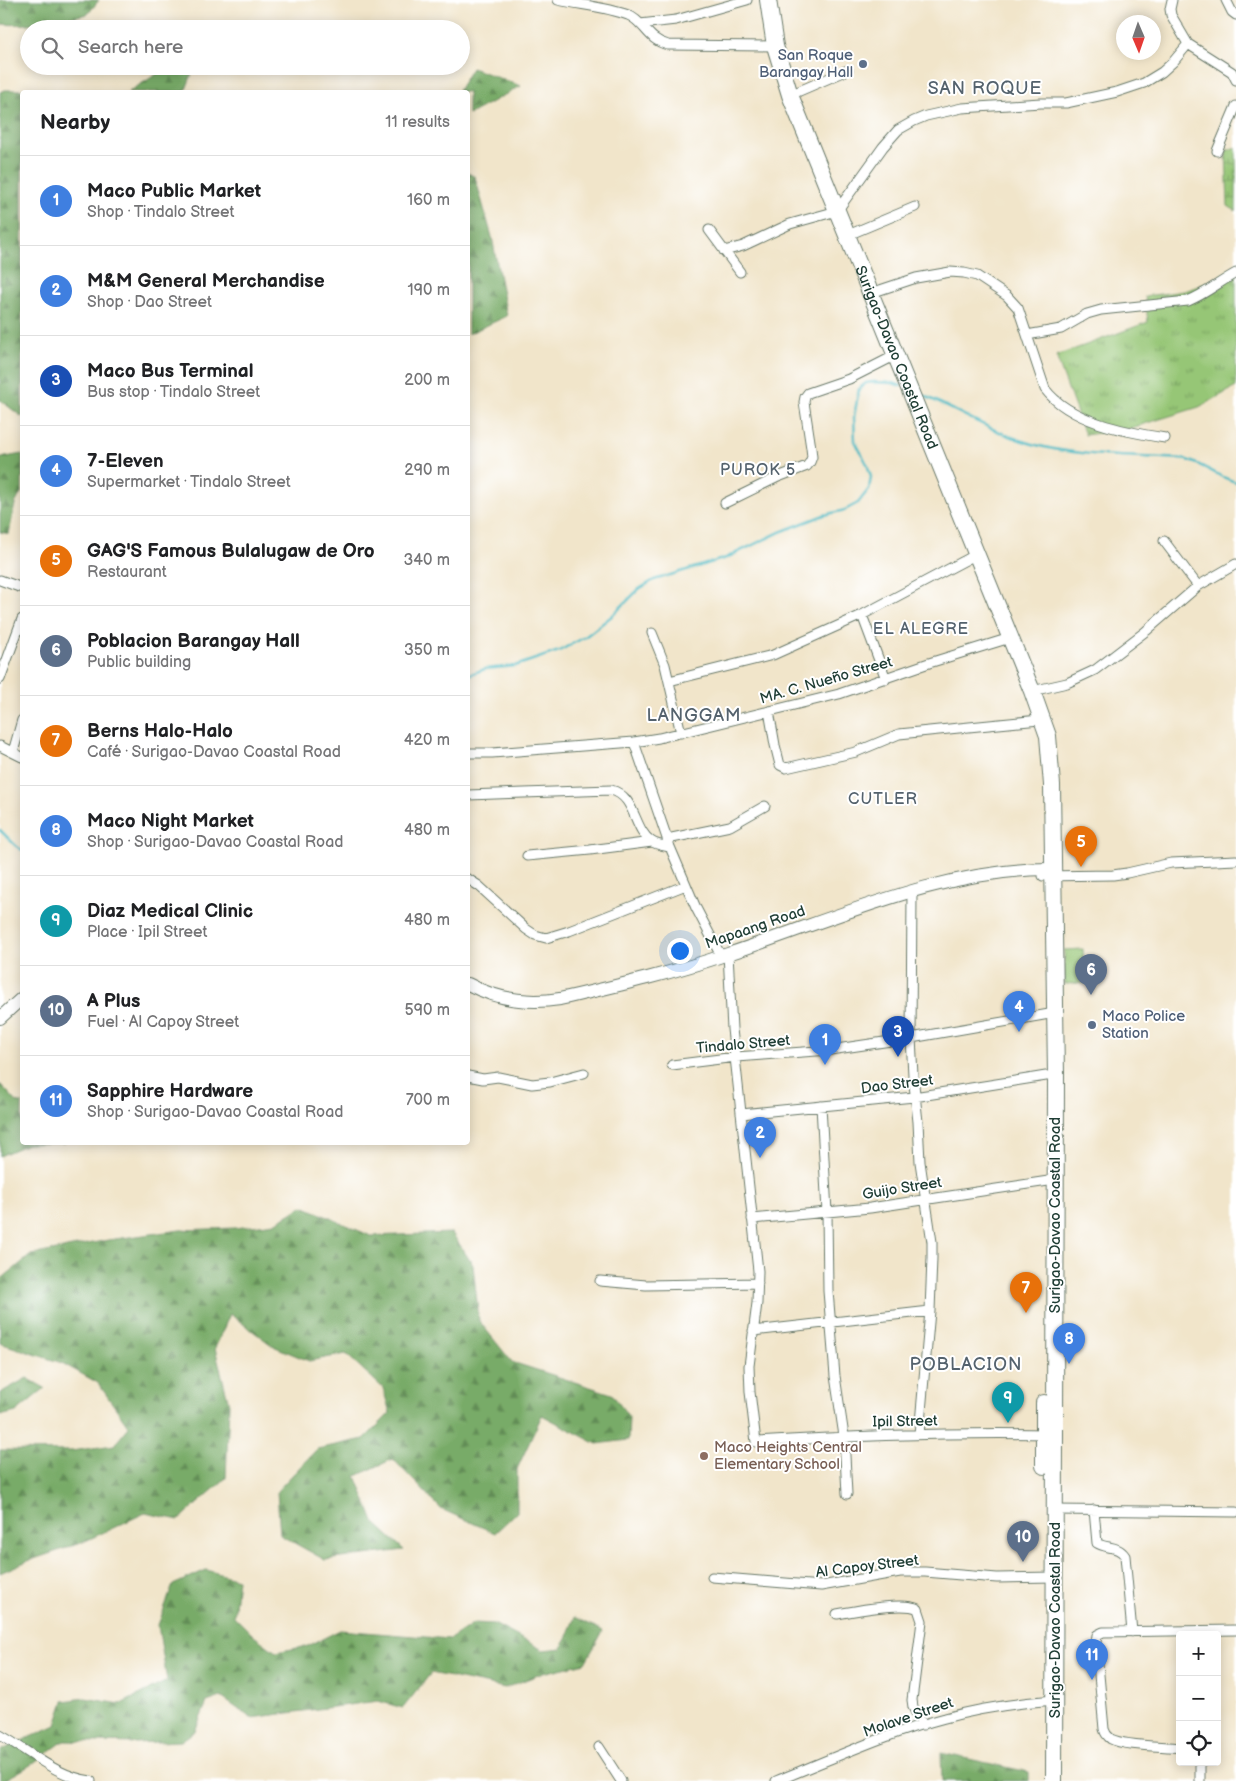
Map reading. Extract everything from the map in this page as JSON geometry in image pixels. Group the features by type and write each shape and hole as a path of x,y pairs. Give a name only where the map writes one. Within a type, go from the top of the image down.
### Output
{"highway":[{"name":"Surigao-Davao Coastal Road","path":"768,0 774,46 790,95 1032,691 1051,750 1048,872 1051,1076 1050,1577 1049,1700 1044,1781"},
{"name":"Surigao-Davao Coastal Road","path":"1049,1434 1056,1510 1050,1577"},
{"name":"Surigao-Davao Coastal Road","path":"1049,1700 1054,1781"}],"street":[{"path":"558,0 629,16 640,24 652,38 668,45 774,46"},
{"path":"640,24 676,20 747,0"},
{"path":"1172,0 1171,15 1188,44 1232,72 1236,80"},
{"path":"1226,0 1232,12 1236,15"},
{"path":"724,251 743,246 790,224 838,211 883,147 898,130 914,121 933,114 962,108 1066,103 1117,92 1144,83 1162,72 1188,44"},
{"path":"790,95 848,70"},
{"path":"1217,151 1236,106"},
{"path":"848,235 914,207"},
{"path":"709,230 740,272"},
{"path":"871,293 916,278 950,272 977,276 1007,296 1018,308 1045,389 1053,400 1070,411 1103,424 1135,433 1165,438"},
{"path":"1028,336 1061,329 1088,314 1100,310 1188,301 1202,296 1224,279 1236,273"},
{"path":"725,502 778,477 807,466 812,457 804,402 808,393 849,378 896,355"},
{"path":"1164,541 1198,586"},
{"path":"669,681 773,655 862,615 976,554"},
{"path":"1032,691 1066,683 1095,670 1146,631 1198,586 1236,564"},
{"path":"0,580 20,587"},
{"path":"862,615 886,679"},
{"path":"652,633 660,651 669,681 681,733"},
{"name":"MA. C. Nueño Street","path":"470,753 634,742 681,733 839,694 1010,638"},
{"path":"0,679 18,642"},
{"path":"769,712 777,757 780,765 786,768 856,752 899,734 1039,715"},
{"path":"13,752 20,727"},
{"path":"634,742 669,843 686,885 725,955 758,1283 753,1331 930,1311"},
{"path":"0,746 20,756"},
{"path":"470,796 602,790 617,791 626,800 642,830 652,842"},
{"path":"528,856 652,842 669,843 730,826 765,806"},
{"path":"1048,872 1113,875 1126,874 1171,863 1236,860"},
{"name":"Mapaang Road","path":"470,985 494,996 545,1001 609,988 725,955 845,912 912,892 988,873 1015,870 1048,872"},
{"path":"470,881 479,886 526,929 535,935 546,938 569,931 686,885"},
{"path":"912,892 911,1038 914,1098 918,1122 920,1162 932,1242 930,1311 919,1434"},
{"path":"0,1018 20,1000"},
{"name":"Tindalo Street","path":"672,1066 736,1057 806,1052 911,1038 1050,1013"},
{"path":"470,1077 482,1080 498,1077 532,1084 550,1082 584,1073"},
{"name":"Dao Street","path":"741,1114 914,1098 1051,1076"},
{"path":"821,1106 827,1212 828,1291 835,1376 844,1436 847,1494"},
{"name":"Guijo Street","path":"752,1219 870,1208 1050,1180"},
{"path":"600,1282 646,1284 758,1283"},
{"name":"Ipil Street","path":"753,1331 749,1377 756,1442 844,1436 1049,1434"},
{"path":"1056,1510 1236,1512"},
{"path":"1094,1510 1097,1544 1122,1551 1125,1556 1132,1632"},
{"name":"Al Capoy Street","path":"712,1577 822,1586 900,1572 925,1572 997,1578 1050,1577"},
{"path":"838,1614 897,1607 914,1607 918,1609 922,1621 912,1700 913,1707 923,1725"},
{"path":"1176,1748 1119,1741 1109,1738 1106,1734 1104,1729 1097,1635 1103,1632 1236,1630"},
{"name":"Molave Street","path":"776,1781 923,1725 963,1713 1008,1704 1049,1700"},
{"path":"0,1735 19,1745 47,1766 73,1777 91,1781"},
{"path":"599,1747 621,1781"},
{"path":"1200,1766 1200,1781"}],"green space":[{"path":"0,0 99,0 88,14 55,20 20,20 20,24 0,24"},
{"path":"472,68 521,86 470,114 470,90 458,90 468,75 470,75"},
{"path":"155,75 192,75 186,90 131,90"},
{"path":"20,90 20,415 0,400 0,92"},
{"path":"1236,147 1236,211 1228,206 1226,151"},
{"path":"470,174 475,177 492,237 507,316 470,333"},
{"path":"1236,271 1236,387 1199,407 1128,429 1085,435 1056,356 1148,322 1145,296 1185,291"},
{"path":"20,454 20,495 15,504 9,534 0,532 0,458"},
{"path":"1083,949 1085,983 1065,984 1064,950"},
{"path":"0,1084 20,1103 20,1145 25,1145 0,1156"},
{"path":"303,1206 371,1236 452,1233 473,1265 479,1321 512,1362 612,1394 629,1417 628,1440 597,1444 542,1415 517,1469 517,1512 495,1533 441,1509 393,1459 356,1476 374,1522 404,1550 325,1560 280,1535 277,1491 317,1449 364,1439 390,1413 383,1388 346,1354 309,1361 273,1346 230,1314 215,1348 229,1404 226,1478 179,1520 145,1513 81,1543 25,1562 0,1573 0,1450 71,1451 114,1445 129,1427 98,1383 62,1363 0,1343 0,1280 31,1255 108,1240 180,1230 235,1228 275,1223"},
{"path":"27,1378 45,1388 16,1412 0,1416 0,1393"},
{"path":"206,1570 238,1579 234,1616 254,1636 276,1652 308,1646 340,1630 450,1639 474,1623 494,1624 543,1650 562,1648 575,1617 603,1631 585,1663 543,1673 505,1688 431,1673 403,1708 378,1701 251,1718 221,1697 207,1702 195,1731 181,1741 134,1743 64,1741 29,1766 0,1781 0,1751 56,1725 64,1701 85,1698 121,1704 167,1681 158,1625 173,1585"},
{"path":"941,1753 1029,1772 1029,1781 942,1781"}],"waterway":[{"path":"470,674 485,669 515,666 559,651 585,637 613,615 639,589 654,580 726,558 780,532 824,515 845,510 858,503 869,489 871,477 867,464 855,441 854,417 859,389 866,383 873,382 893,383 901,386"},
{"path":"918,393 986,426 1029,443 1065,451 1183,459 1236,482"},
{"path":"0,830 20,849"}],"place":[{"name":"San Roque Barangay Hall","path":"863,64"},
{"name":"GAG'S Famous Bulalugaw de Oro","path":"1081,867"},
{"name":"Poblacion Barangay Hall","path":"1091,995"},
{"name":"Maco Police Station","path":"1092,1025"},
{"name":"7-Eleven","path":"1019,1032"},
{"name":"Maco Bus Terminal","path":"898,1057"},
{"name":"Maco Public Market","path":"825,1065"},
{"name":"M&M General Merchandise","path":"760,1158"},
{"name":"Berns Halo-Halo","path":"1026,1313"},
{"name":"Maco Night Market","path":"1069,1364"},
{"name":"Diaz Medical Clinic","path":"1008,1423"},
{"name":"Maco Heights Central Elementary School","path":"704,1456"},
{"name":"A Plus","path":"1023,1562"},
{"name":"Sapphire Hardware","path":"1092,1680"}],"district":[{"name":"SAN ROQUE","path":"985,88"},
{"name":"PUROK 5","path":"758,469"},
{"name":"EL ALEGRE","path":"921,628"},
{"name":"LANGGAM","path":"694,715"},
{"name":"CUTLER","path":"883,798"},
{"name":"POBLACION","path":"966,1364"}]}
